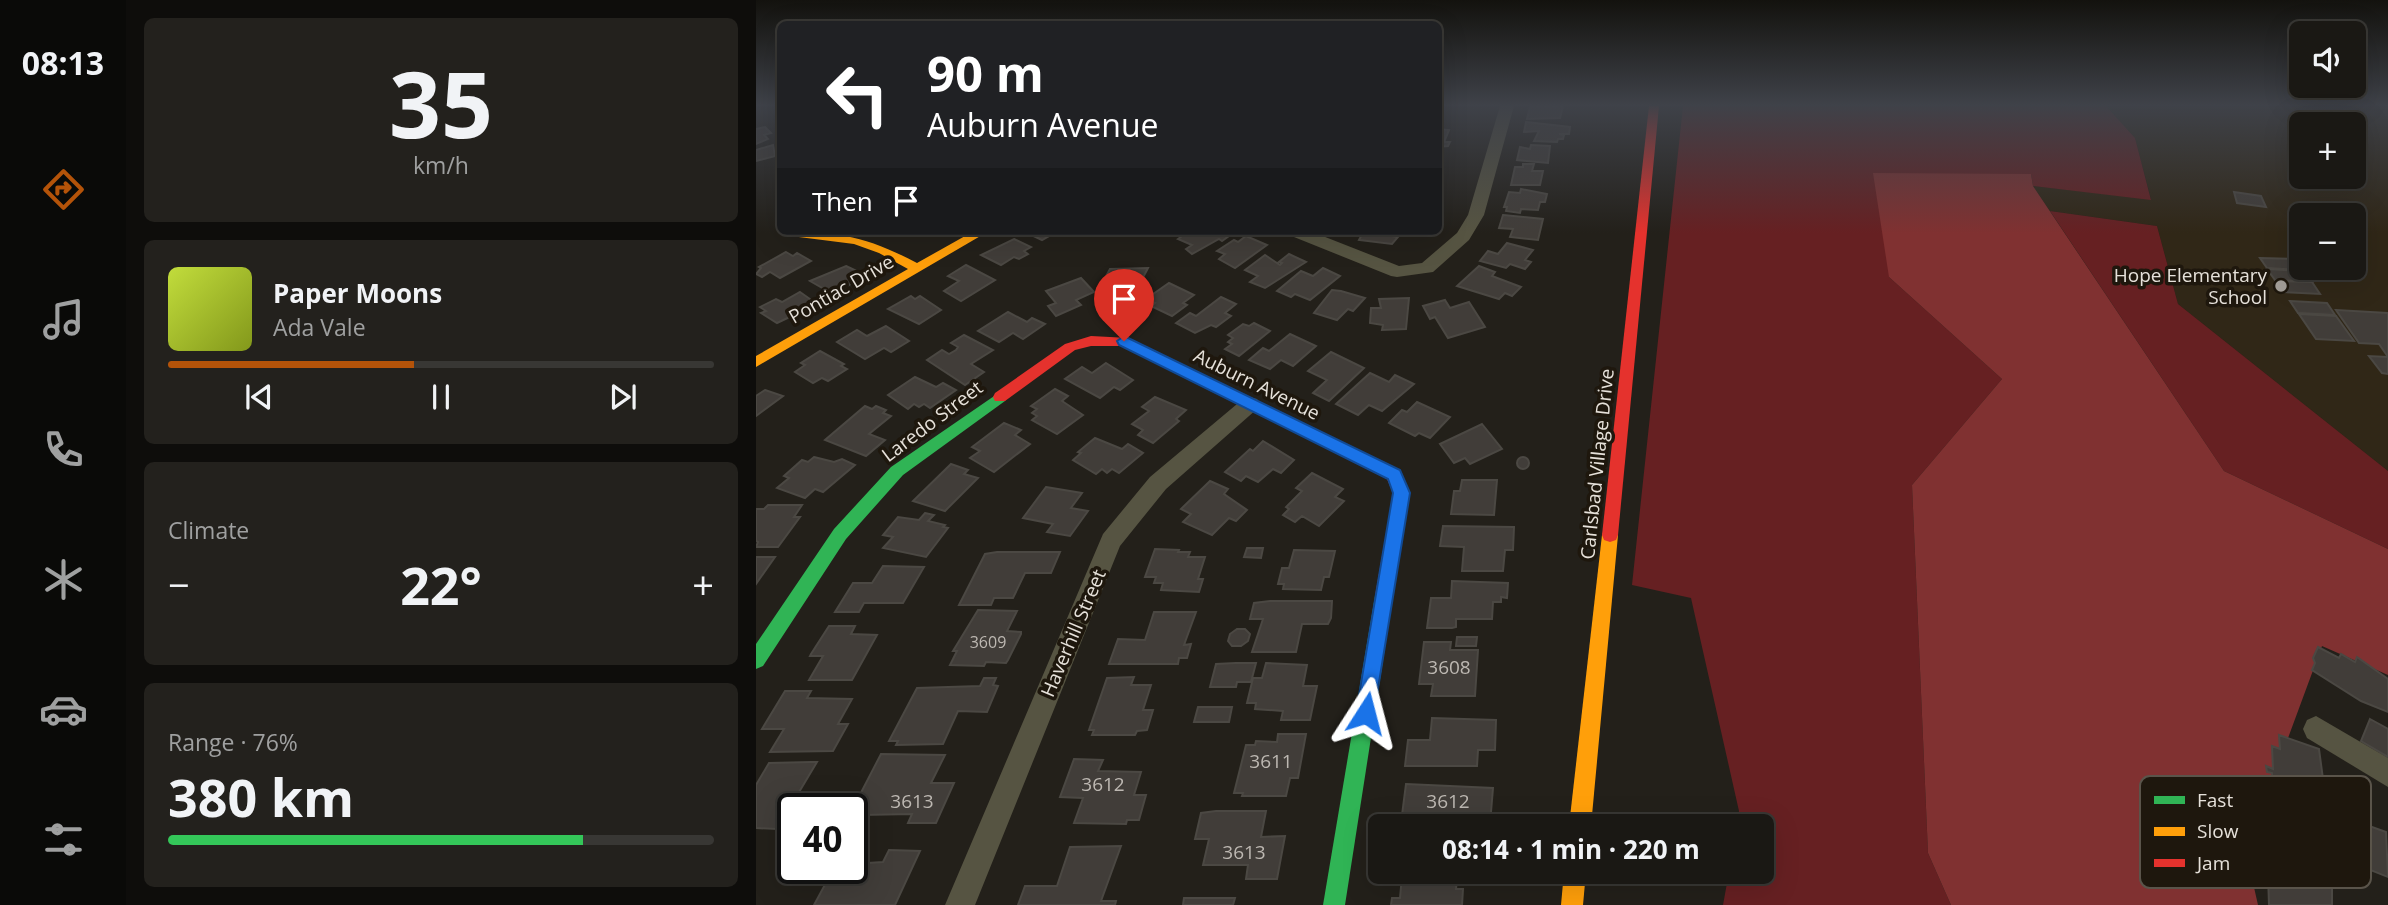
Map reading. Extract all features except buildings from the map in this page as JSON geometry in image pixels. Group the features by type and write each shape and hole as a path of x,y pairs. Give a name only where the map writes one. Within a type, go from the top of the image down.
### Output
{"street":[{"path":"1314,235 1397,272 1427,268 1463,236 1476,215 1495,148"},
{"name":"Carlsbad Village Drive","path":"1581,814 1650,148"},
{"path":"812,235 856,240 883,250 918,269"},
{"name":"Pontiac Drive","path":"756,362 976,235"},
{"name":"Laredo Street","path":"756,660 840,534 897,471 1070,347 1091,341 1124,341"},
{"name":"Auburn Avenue","path":"1124,341 1394,475 1401,493 1334,905"},
{"name":"Haverhill Street","path":"960,905 1111,541 1158,483 1250,404"},
{"path":"2316,729 2388,773"},
{"path":"1572,905 1574,884"}],"shaded area":[{"path":"1679,148 2138,148 2151,200 2033,186 2031,174 1889,277 2002,379 1912,485 1928,853 1951,905 1723,905 1727,884 1774,884 1774,814 1739,814 1691,598 1632,585"},
{"name":"Hope Elementary School","path":"2138,148 2289,148 2289,189 2366,189 2366,148 2388,148 2388,471 2178,304 2157,226 2050,211 2033,186 2151,199"},
{"path":"1873,173 2031,174 2033,186 2224,471 2388,549 2388,675 2322,646 2274,776 2140,776 2140,888 2254,888 2258,905 1951,905 1928,853 1912,485 2002,379 1889,277"},
{"path":"2050,211 2157,226 2178,304 2388,471 2388,549 2224,471"}],"traffic: fast":[{"path":"756,660 840,534 897,471 1000,397"},
{"path":"1334,905 1384,596"}],"traffic: slow":[{"path":"815,235 856,240 883,250 918,269"},
{"path":"756,362 976,235"},
{"path":"1581,814 1610,535"},
{"path":"1572,905 1574,884"}],"traffic: jam":[{"path":"1610,535 1650,148"},
{"path":"1000,397 1070,347 1091,341 1124,341 1394,475 1401,493 1384,596"}],"place":[{"name":"Hope Elementary School","path":"2281,286"}],"route":[{"path":"1124,341 1394,475 1401,493 1366,713"}]}
